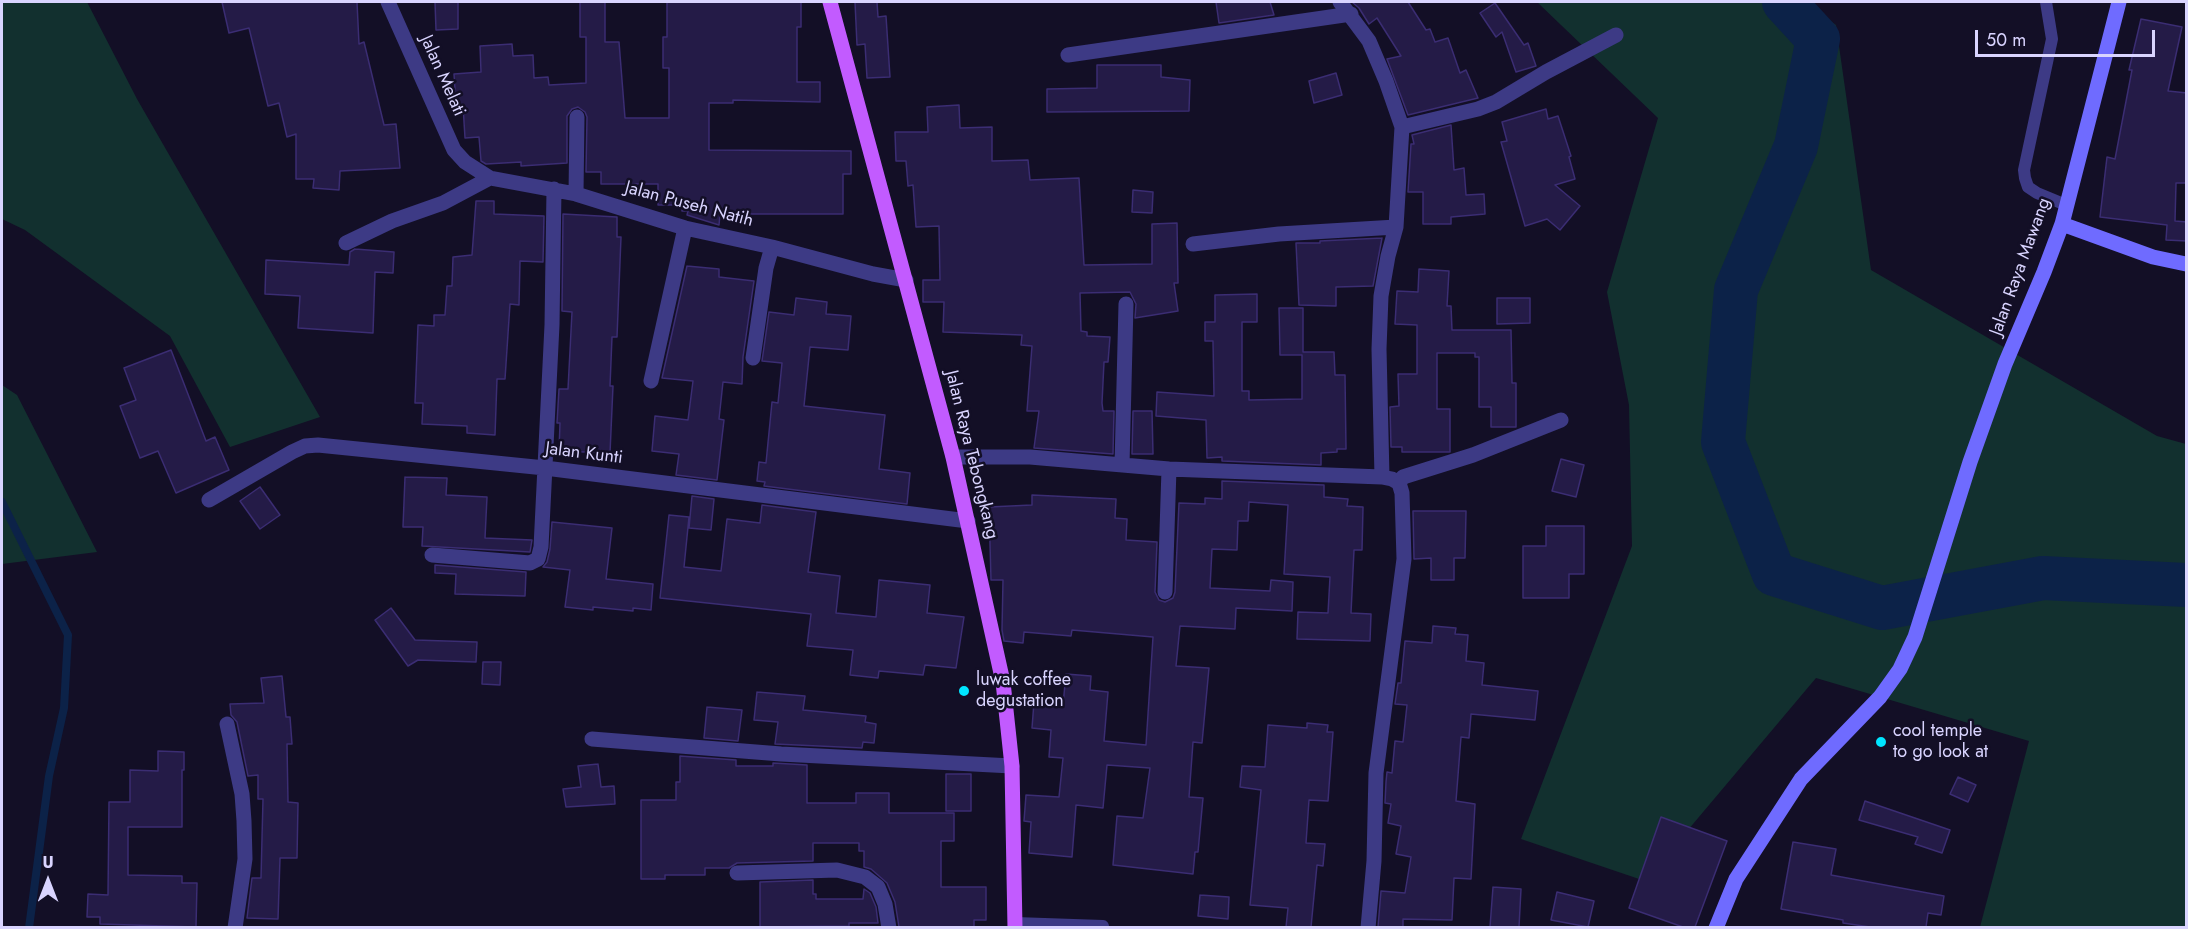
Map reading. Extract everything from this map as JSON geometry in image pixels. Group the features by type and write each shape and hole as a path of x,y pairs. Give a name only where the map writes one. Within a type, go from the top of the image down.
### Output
{"main road":[{"name":"Jalan Raya Tebongkang","path":"830,2 953,457 1003,682 1012,766 1015,925"},
{"name":"Jalan Raya Mawang","path":"1716,927 1736,879 1801,779 1880,697 1900,669 1915,637 1944,541 2005,364 2062,224 2119,2"},
{"path":"2062,224 2153,257 2187,264"}],"street":[{"name":"Jalan Melati","path":"388,2 454,150 465,162"},
{"path":"1340,2 1369,41 1402,127 1396,227 1381,296 1379,349 1382,477"},
{"path":"1068,55 1351,14"},
{"path":"1402,127 1478,109 1496,102 1546,72 1616,35"},
{"path":"576,194 577,117"},
{"name":"Jalan Puseh Natih","path":"465,162 489,178 576,194 685,228 906,280"},
{"path":"346,243 392,221 443,203 489,178"},
{"path":"432,555 530,563 538,559 541,547 552,325 554,189"},
{"path":"1193,244 1280,234 1396,227"},
{"path":"651,381 685,228"},
{"path":"753,357 766,268 772,247"},
{"path":"1122,465 1126,304"},
{"path":"1399,483 1403,477 1473,455 1561,420"},
{"name":"Jalan Kunti","path":"209,500 292,452 304,446 318,445 545,468 968,521"},
{"path":"953,457 1030,457 1169,469 1382,477 1399,483 1402,493 1404,558 1376,773 1374,861 1368,927"},
{"path":"1165,592 1169,469"},
{"path":"227,724 242,794 244,821 245,859 234,927"},
{"path":"592,739 781,754 1012,766"},
{"path":"737,873 837,870 865,877 878,887 885,904 889,927"}],"lane":[{"path":"2046,2 2052,39 2024,170 2028,187 2066,205"},
{"path":"1015,925 1103,926"}],"green space":[{"path":"2,2 87,2 137,99 320,417 230,447 170,336 25,230 2,219"},
{"path":"1537,2 1806,2 1836,25 1871,270 2157,436 2186,444 2186,927 1980,927 2029,741 1816,678 1645,881 1521,839 1632,546 1629,405 1607,292 1658,118"},
{"path":"2,385 17,395 97,552 2,564"}],"building":[{"path":"222,2 357,2 359,44 364,42 384,125 396,124 400,168 340,171 339,190 313,188 314,179 296,179 296,134 287,137 279,103 268,106 249,28 229,33"},
{"path":"435,2 458,2 458,29 436,30"},
{"path":"580,2 605,2 605,42 619,42 625,118 669,118 669,68 663,68 663,37 667,37 667,2 801,2 801,27 797,27 797,82 820,82 820,102 733,100 733,103 709,103 709,150 851,151 851,174 843,174 843,214 720,214 719,225 687,215 688,211 682,211 682,205 658,205 658,184 601,184 601,172 586,172 587,117 585,112 578,107 572,109 567,116 567,163 521,166 521,162 486,164 481,161 479,137 465,138 463,105 456,105 454,74 481,72 480,46 512,44 513,56 533,55 534,78 548,77 549,85 586,83 586,37 580,37"},
{"path":"855,2 877,2 878,17 886,16 890,77 867,78 865,44 857,45"},
{"path":"1216,2 1270,2 1274,15 1219,23"},
{"path":"1352,2 1408,2 1426,30 1430,29 1435,42 1448,38 1460,73 1466,70 1478,98 1408,115 1387,59 1401,56 1377,18 1369,24 1359,8"},
{"path":"1495,3 1524,45 1528,43 1536,66 1516,72 1502,32 1496,37 1480,13"},
{"path":"2141,19 2182,27 2168,91 2187,93 2187,183 2176,183 2175,221 2187,222 2187,241 2166,240 2167,225 2100,217 2107,157 2115,159 2132,70 2129,70"},
{"path":"1097,65 1161,65 1161,77 1190,80 1189,111 1047,112 1047,89 1097,88"},
{"path":"1336,73 1342,95 1314,103 1309,81"},
{"path":"959,105 960,128 992,127 992,161 1028,160 1030,180 1079,178 1084,265 1152,264 1152,224 1177,223 1178,283 1174,283 1178,311 1135,318 1136,304 1130,292 1080,293 1081,331 1087,332 1087,336 1110,337 1108,362 1104,362 1102,403 1103,411 1114,411 1113,454 1034,448 1039,411 1027,411 1032,346 1021,345 1022,335 943,332 944,302 923,302 923,280 940,280 939,226 916,227 913,185 908,186 906,161 896,161 895,132 928,132 927,107"},
{"path":"1546,109 1548,119 1558,116 1571,156 1569,157 1575,179 1555,185 1580,206 1560,230 1547,219 1525,226 1501,142 1507,141 1502,122"},
{"path":"1451,125 1454,170 1464,168 1466,195 1484,194 1485,214 1451,217 1451,224 1423,224 1423,192 1408,192 1411,144 1414,144 1412,135"},
{"path":"1133,190 1153,192 1152,213 1132,212"},
{"path":"476,201 494,201 494,214 544,216 543,262 520,261 519,305 510,304 505,379 497,379 495,435 467,433 467,426 422,424 423,403 415,403 418,325 434,326 434,315 445,315 447,286 452,286 453,257 472,255"},
{"path":"563,214 617,217 617,237 621,237 617,337 612,337 610,386 613,386 610,453 559,451 560,423 557,423 559,389 568,389 572,312 562,311"},
{"path":"1382,238 1373,286 1336,287 1336,306 1299,305 1296,243"},
{"path":"355,249 394,252 393,273 375,272 373,333 298,328 300,296 265,294 266,260 349,265 350,252"},
{"path":"687,266 719,269 719,277 754,281 743,357 742,384 723,382 719,419 724,420 717,480 676,475 679,454 652,451 655,416 688,420 693,381 662,378"},
{"path":"1419,269 1449,271 1447,306 1451,306 1452,330 1511,330 1512,383 1516,383 1516,427 1491,427 1491,407 1479,407 1479,357 1475,357 1475,353 1437,353 1437,409 1450,409 1450,452 1402,452 1402,447 1391,447 1390,407 1399,406 1398,374 1417,374 1417,325 1395,324 1397,291 1418,292"},
{"path":"1257,294 1257,322 1242,322 1242,391 1249,391 1249,400 1302,399 1302,355 1280,355 1279,308 1303,308 1303,352 1334,352 1335,375 1345,375 1346,449 1321,453 1321,465 1222,461 1222,457 1207,458 1206,420 1156,416 1157,392 1214,396 1213,341 1205,341 1205,322 1215,322 1215,295"},
{"path":"796,298 827,302 826,314 851,316 848,350 810,347 804,406 885,415 879,469 910,473 907,504 764,486 765,482 757,481 759,462 766,463 772,402 778,403 782,363 762,361 769,312 794,315"},
{"path":"1497,298 1530,298 1530,323 1497,324"},
{"path":"171,350 206,441 215,437 229,470 176,493 158,451 140,458 120,406 136,400 124,368"},
{"path":"1133,411 1152,411 1153,454 1132,454"},
{"path":"1561,459 1584,465 1576,497 1552,491"},
{"path":"405,477 447,478 446,495 487,497 485,538 532,540 530,552 422,546 423,527 403,527"},
{"path":"1222,481 1324,485 1324,497 1348,499 1347,506 1363,507 1362,550 1354,550 1351,613 1371,614 1370,641 1297,639 1298,612 1328,613 1330,577 1284,574 1288,505 1249,502 1248,521 1238,521 1237,550 1212,549 1210,588 1270,591 1271,580 1293,582 1292,611 1236,608 1235,629 1180,626 1176,666 1209,668 1202,743 1193,742 1189,797 1203,798 1198,852 1195,852 1193,874 1113,865 1117,816 1143,818 1150,768 1107,765 1103,808 1076,805 1072,857 1029,853 1031,822 1024,821 1026,795 1059,797 1063,758 1049,757 1051,730 1032,728 1034,702 1063,705 1066,674 1091,676 1090,690 1108,692 1104,741 1146,745 1153,637 1072,630 1071,636 1024,632 1023,643 1004,641 1002,630 1003,580 991,580 989,507 1032,505 1032,495 1116,499 1115,518 1127,519 1126,540 1157,542 1155,592 1159,600 1165,602 1173,598 1175,592 1179,503 1205,504 1205,498 1222,499"},
{"path":"260,487 280,515 260,529 240,501"},
{"path":"692,496 714,499 711,530 689,528"},
{"path":"762,505 816,512 808,572 840,576 836,613 876,617 879,580 930,585 927,613 964,617 956,668 925,665 923,675 879,671 878,678 850,675 853,650 807,646 811,614 660,598 669,515 689,517 684,567 721,571 727,519 760,523"},
{"path":"1413,511 1466,511 1465,558 1454,558 1454,580 1431,580 1431,558 1414,559"},
{"path":"552,522 612,528 606,579 653,584 651,610 633,608 633,611 593,607 593,610 565,607 570,570 543,567 547,562 550,549"},
{"path":"1546,526 1584,526 1584,574 1569,574 1569,598 1523,598 1523,546 1546,546"},
{"path":"435,565 526,572 525,596 455,594 456,574 435,573"},
{"path":"391,608 415,640 477,642 476,662 418,660 408,666 375,620"},
{"path":"1433,626 1456,628 1455,634 1468,635 1466,661 1484,663 1482,685 1538,691 1535,720 1471,714 1469,738 1461,737 1456,801 1475,804 1471,879 1454,878 1452,920 1403,919 1403,927 1378,927 1381,891 1405,893 1411,857 1396,854 1401,826 1388,823 1391,804 1385,803 1387,772 1392,773 1395,741 1403,742 1407,705 1395,704 1398,683 1401,683 1405,641 1432,643"},
{"path":"483,662 501,662 500,685 482,684"},
{"path":"282,676 286,717 290,717 292,744 287,744 288,802 298,803 297,858 280,858 278,919 247,918 252,878 261,878 263,799 258,799 258,775 248,776 237,722 231,715 230,704 264,703 261,678"},
{"path":"757,692 805,696 803,710 866,716 865,722 876,724 874,743 863,742 862,748 775,744 778,722 754,720"},
{"path":"707,707 742,710 738,741 704,738"},
{"path":"1307,723 1328,725 1327,732 1333,732 1328,801 1309,800 1306,843 1325,844 1323,866 1317,865 1311,927 1286,927 1288,908 1250,905 1261,790 1240,787 1242,766 1265,767 1268,725 1307,728"},
{"path":"158,751 184,752 182,827 128,827 128,875 182,876 182,883 197,883 196,927 100,924 100,917 87,917 88,894 108,895 109,802 130,802 130,770 158,771"},
{"path":"680,756 736,760 736,766 773,766 773,763 807,765 807,803 856,803 856,793 889,793 889,813 954,813 954,841 941,841 941,887 986,887 986,920 974,920 974,927 899,927 895,902 887,883 871,869 864,867 864,851 859,851 859,843 813,843 813,861 737,863 729,868 705,868 705,875 665,875 665,879 641,879 641,800 676,800 676,782 680,782"},
{"path":"598,764 601,787 614,786 615,804 566,807 563,789 581,787 578,766"},
{"path":"946,774 971,774 971,811 946,811"},
{"path":"1958,777 1976,785 1968,802 1950,794"},
{"path":"1865,801 1950,830 1942,853 1915,844 1918,837 1859,820"},
{"path":"1661,817 1727,841 1695,927 1683,927 1629,908"},
{"path":"1793,842 1836,849 1831,875 1944,896 1941,915 1928,913 1926,927 1870,927 1781,909"},
{"path":"813,880 813,894 816,894 816,899 863,899 864,889 870,893 876,907 878,923 849,923 849,926 760,927 760,882"},
{"path":"1493,887 1521,889 1519,927 1490,927"},
{"path":"1557,892 1594,901 1588,927 1551,920"},
{"path":"1200,895 1229,897 1228,919 1198,916"}],"waterway":[{"path":"1784,2 1818,39 1796,146 1736,290 1723,442 1774,574 1882,608 2043,578 2186,585"},
{"path":"2,502 68,635 64,708 49,776 29,928"}],"place":[{"name":"luwak coffee degustation","path":"964,691"},
{"name":"cool temple to go look at","path":"1881,742"}]}
